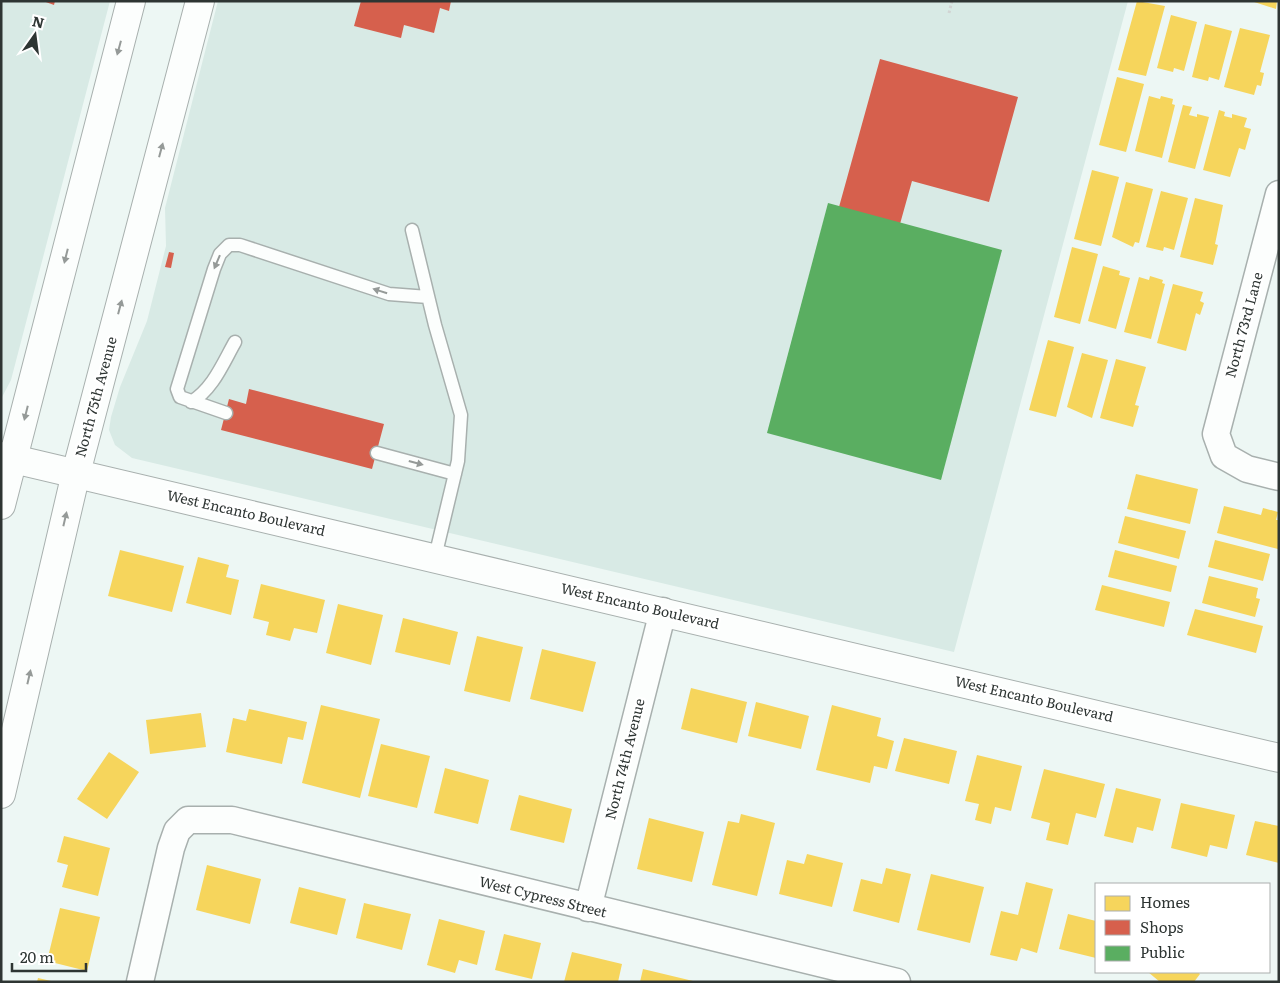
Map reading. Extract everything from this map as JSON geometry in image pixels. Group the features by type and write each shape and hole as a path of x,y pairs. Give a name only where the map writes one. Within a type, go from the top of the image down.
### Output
{"main road":[{"path":"1,505 8,457 131,1"},
{"name":"North 75th Avenue","path":"1,794 76,472 200,1"},
{"name":"West Encanto Boulevard","path":"8,457 1279,758"}],"street":[{"name":"North 73rd Lane","path":"1279,194 1216,434 1224,456 1248,469 1279,477"},
{"name":"North 74th Avenue","path":"588,908 663,611"},
{"name":"West Cypress Street","path":"140,982 171,848 177,831 188,820 232,820 897,982"}],"lane":[{"path":"412,230 428,297 461,415 458,461 435,557"},
{"path":"226,413 180,397 177,389 214,269 220,254 229,245 240,245 389,294 428,297"},
{"path":"191,402 201,396 214,379 235,342"},
{"path":"376,453 455,474"}],"path":[{"path":"949,13 952,1"}],"shaded area":[{"path":"1,1 110,1 11,380 1,399"},
{"path":"218,1 1128,1 954,652 132,458 115,445 109,430 111,417 120,387 147,321 166,246 165,208"}],"building: Homes":[{"path":"1137,1 1165,6 1146,76 1118,70"},
{"path":"1251,1 1277,1 1276,9"},
{"path":"1171,15 1197,22 1184,71 1174,68 1173,72 1157,68"},
{"path":"1205,24 1232,31 1219,80 1209,77 1208,81 1192,77"},
{"path":"1240,28 1270,35 1260,72 1264,73 1261,86 1257,85 1254,95 1224,87"},
{"path":"1117,77 1144,84 1126,152 1099,145"},
{"path":"1149,96 1160,99 1161,96 1173,99 1172,104 1175,105 1162,158 1135,151"},
{"path":"1183,105 1192,107 1189,115 1197,117 1197,114 1209,117 1195,169 1168,162"},
{"path":"1219,110 1225,112 1224,116 1232,118 1232,114 1247,118 1244,127 1251,129 1245,150 1239,148 1230,177 1203,170"},
{"path":"1092,170 1119,177 1101,246 1074,239"},
{"path":"1126,182 1153,189 1139,243 1135,242 1133,247 1112,237"},
{"path":"1161,191 1188,198 1174,250 1164,247 1163,251 1146,247"},
{"path":"1195,198 1223,205 1215,244 1218,245 1213,265 1180,257"},
{"path":"1072,247 1098,254 1080,324 1054,317"},
{"path":"1103,266 1120,271 1119,275 1130,278 1116,329 1088,321"},
{"path":"1150,276 1163,280 1162,283 1165,284 1151,339 1124,332 1139,277 1149,280"},
{"path":"1173,284 1203,292 1200,301 1204,303 1200,315 1196,313 1186,351 1157,343"},
{"path":"1048,340 1074,347 1056,417 1029,410"},
{"path":"1082,353 1108,360 1092,418 1067,407"},
{"path":"1116,359 1146,367 1135,405 1139,406 1133,427 1100,418"},
{"path":"1136,474 1198,489 1190,524 1127,509"},
{"path":"1224,506 1261,515 1263,508 1278,512 1276,520 1279,520 1278,549 1217,533"},
{"path":"1125,516 1186,531 1179,559 1118,543"},
{"path":"1215,540 1270,554 1263,581 1208,567"},
{"path":"120,550 184,566 172,612 108,596"},
{"path":"1115,550 1177,566 1171,592 1108,577"},
{"path":"198,557 229,565 226,577 239,580 231,615 186,603"},
{"path":"1209,576 1258,588 1256,598 1260,599 1255,617 1202,603"},
{"path":"261,584 325,600 317,633 294,628 290,641 266,635 269,622 253,618"},
{"path":"1102,585 1170,602 1164,627 1095,610"},
{"path":"338,604 383,615 371,665 326,653"},
{"path":"1195,609 1263,626 1256,653 1187,635"},
{"path":"403,618 458,632 450,665 395,652"},
{"path":"477,636 523,647 510,702 464,691"},
{"path":"542,649 596,662 583,712 530,699"},
{"path":"691,688 747,702 737,743 681,729"},
{"path":"756,702 809,716 801,749 748,736"},
{"path":"321,705 380,719 360,798 302,783"},
{"path":"832,705 881,718 877,736 894,741 887,769 874,766 870,783 816,770"},
{"path":"249,709 307,722 303,740 288,737 282,764 226,752 233,718 246,721"},
{"path":"201,713 206,747 150,754 146,720"},
{"path":"904,738 957,751 949,784 895,771"},
{"path":"381,744 430,756 417,808 368,796"},
{"path":"109,752 139,772 107,819 77,799"},
{"path":"977,755 1022,766 1011,811 995,807 991,824 975,820 979,804 965,801"},
{"path":"445,768 489,780 478,824 434,813"},
{"path":"1044,769 1105,784 1096,818 1076,813 1068,845 1046,840 1050,823 1031,818"},
{"path":"1116,788 1161,799 1153,831 1137,827 1133,843 1104,836"},
{"path":"519,795 572,809 564,843 510,830"},
{"path":"1181,803 1235,815 1227,849 1210,845 1207,857 1171,848"},
{"path":"741,814 775,823 757,896 712,885 728,821 739,823"},
{"path":"649,818 704,832 692,882 637,869"},
{"path":"1255,821 1279,826 1279,863 1246,855"},
{"path":"64,836 110,848 98,896 62,887 68,865 57,862"},
{"path":"807,854 843,863 832,907 779,894 787,860 804,864"},
{"path":"207,865 261,879 250,924 196,910"},
{"path":"886,868 911,874 899,923 853,911 861,879 882,884"},
{"path":"931,874 984,887 970,943 917,930"},
{"path":"1026,882 1053,889 1037,953 1021,948 1017,961 990,955 1001,911 1018,915"},
{"path":"299,887 346,899 337,935 290,923"},
{"path":"364,903 411,914 402,950 356,938"},
{"path":"60,908 100,917 87,971 47,961"},
{"path":"1068,914 1095,921 1095,958 1059,949"},
{"path":"439,919 485,931 477,965 459,960 455,973 427,965"},
{"path":"504,934 541,943 532,979 495,970"},
{"path":"572,952 622,964 618,982 564,982"},
{"path":"643,969 693,981 693,982 640,982"},
{"path":"1149,973 1200,974 1194,982 1160,982"},
{"path":"38,978 51,981 51,982 37,982"}],"building: Shops":[{"path":"43,1 55,1 54,5"},
{"path":"361,1 451,1 449,11 440,8 434,33 404,25 401,38 354,26"},
{"path":"880,59 1018,97 989,202 912,181 900,224 839,207"},
{"path":"169,252 174,253 171,268 165,267"},
{"path":"249,389 384,424 372,469 221,430 229,399 246,404"}],"building: Public":[{"path":"828,203 1002,250 941,480 767,433"}]}
